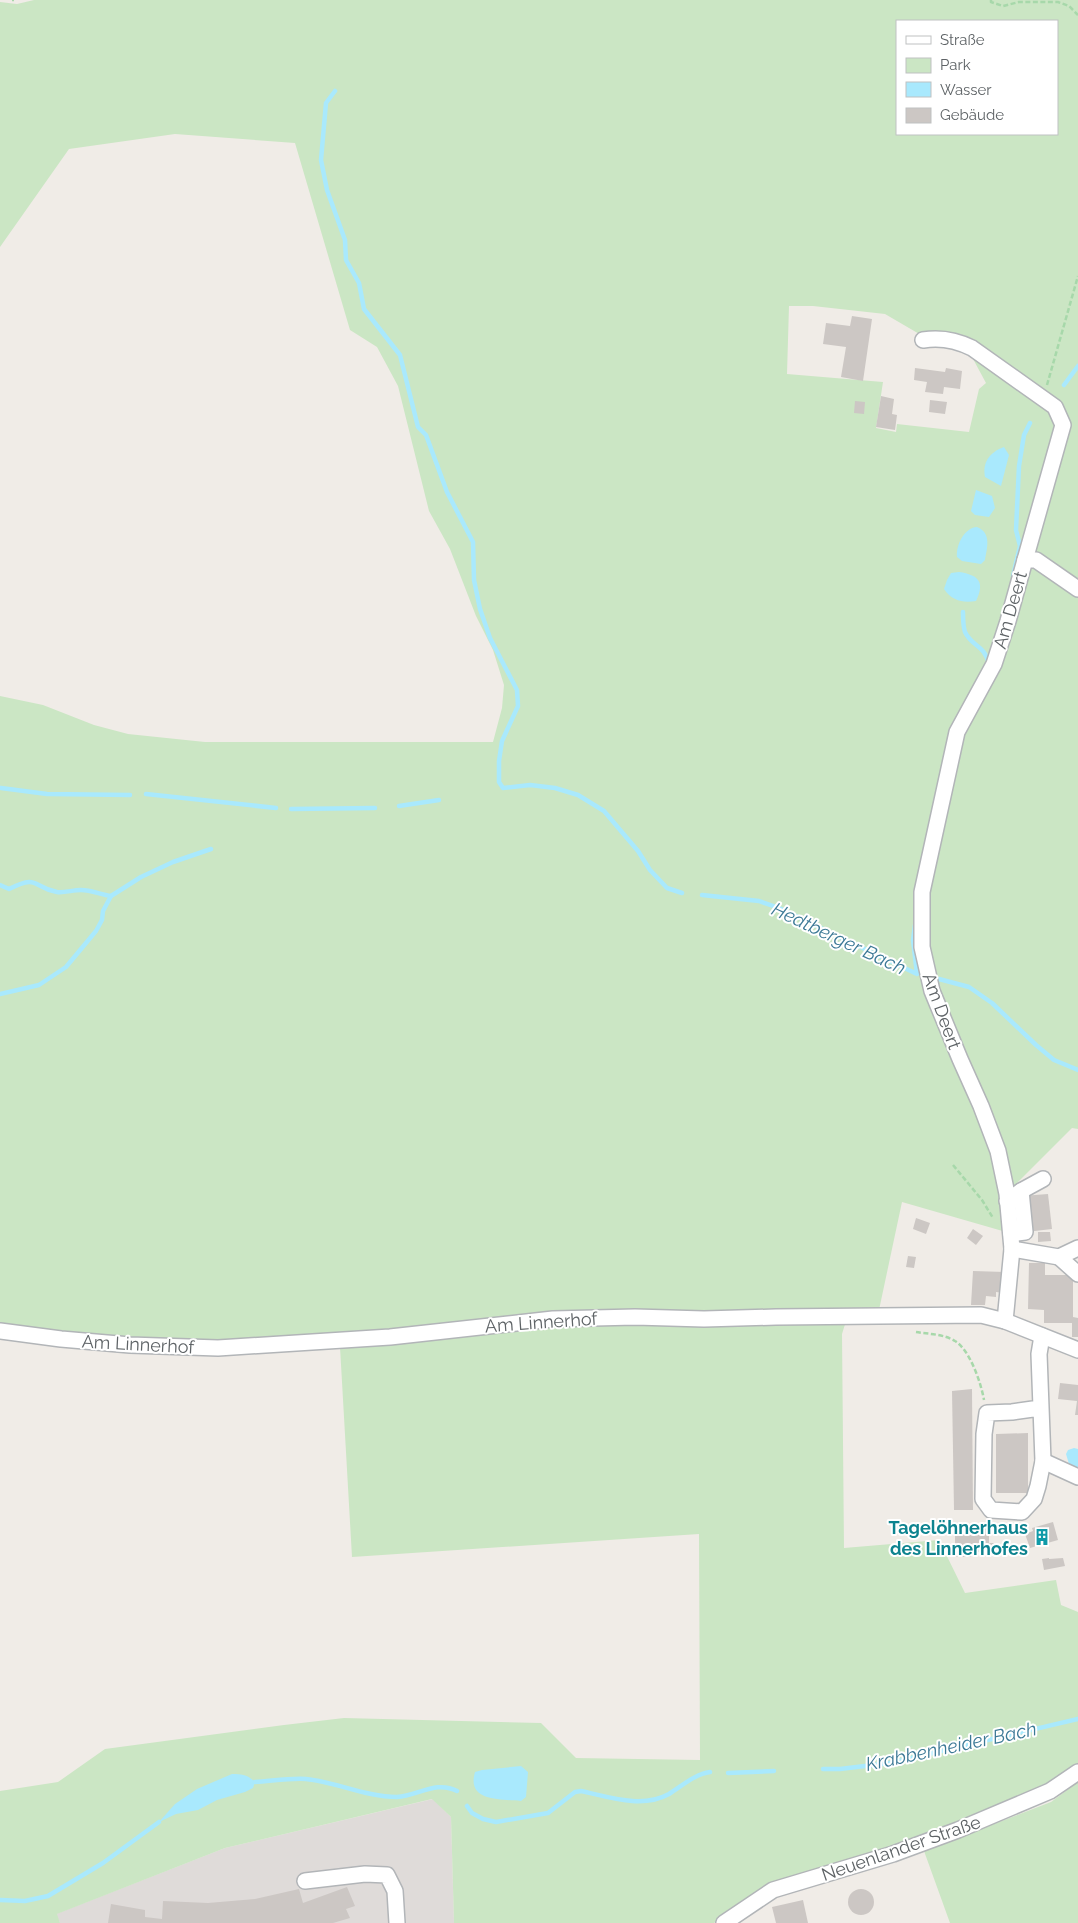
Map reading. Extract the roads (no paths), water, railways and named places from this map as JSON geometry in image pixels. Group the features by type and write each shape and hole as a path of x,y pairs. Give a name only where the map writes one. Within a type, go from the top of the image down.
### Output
{"street":[{"name":"Am Deert","path":"923,340 939,338 961,342 972,348 1055,407 1063,425 1008,621 994,664 957,732 950,755 922,892 922,947 932,991 998,1151 1007,1200 1011,1242 1005,1321"},
{"name":"Am Deert","path":"1025,560 1036,560 1078,589"},
{"path":"1007,1200 1043,1179"},
{"path":"1011,1242 1025,1232 1021,1191"},
{"path":"1011,1242 1059,1258 1078,1274"},
{"path":"1059,1258 1078,1248"},
{"name":"Am Linnerhof","path":"0,1331 62,1340 130,1345 218,1348 390,1337 554,1319 981,1315 1005,1321 1078,1350"},
{"path":"1040,1408 987,1413 984,1434 983,1499 991,1510 1022,1512 1034,1499 1038,1486 1043,1461 1039,1354 1042,1336"},
{"path":"1043,1461 1078,1477"},
{"name":"Neuenlander Straße","path":"724,1923 773,1890 892,1854 958,1830 1050,1791 1078,1772"},
{"path":"305,1881 366,1874 387,1875 395,1891 397,1923"}],"water":[{"path":"1004,447 1009,455 1001,486 985,477 984,472 988,458"},
{"path":"976,490 992,496 995,508 989,517 975,515 971,511"},
{"path":"977,527 987,537 985,560 981,564 962,561 957,557 959,542 968,530"},
{"path":"959,572 976,577 978,580 980,589 976,601 967,602 954,599 944,589 951,573"},
{"path":"1078,1449 1078,1469 1069,1464 1066,1454 1068,1450"},
{"path":"521,1766 528,1772 526,1797 521,1801 487,1797 480,1794 476,1789 474,1782 475,1772"},
{"path":"232,1774 250,1778 255,1782 253,1788 217,1800 198,1810 176,1814 159,1822 175,1804 197,1789"}],"waterway":[{"path":"335,91 326,103 321,160 327,190 345,240 346,260 359,283 364,309 400,355 418,427 426,435 447,492 473,542 474,580 480,609 490,638 517,690 518,706 502,741 499,761 499,782 503,788 530,785 555,788 578,795 604,811 638,851 650,870 667,888 682,893"},
{"path":"1064,385 1078,366"},
{"path":"1013,576 1020,546 1016,530 1019,466 1024,435 1030,423"},
{"path":"963,612 965,632 971,641 981,649 987,657 989,664"},
{"name":"Hedtberger Bach","path":"1,788 47,794 130,795"},
{"name":"Hedtberger Bach","path":"146,794 276,808"},
{"name":"Hedtberger Bach","path":"399,806 439,800"},
{"name":"Hedtberger Bach","path":"291,809 375,808"},
{"path":"0,994 39,985 66,967 96,931 111,896 141,877 173,862 211,849"},
{"path":"0,885 9,889 26,882 31,882 57,892 85,890 111,896"},
{"name":"Hedtberger Bach","path":"702,895 759,901 779,908 917,974 913,940 915,925"},
{"name":"Hedtberger Bach","path":"939,979 969,987 992,1003 1054,1060 1078,1070"},
{"name":"Krabbenheider Bach","path":"823,1769 840,1769 890,1763 1078,1719"},
{"name":"Krabbenheider Bach","path":"728,1773 774,1771"},
{"name":"Krabbenheider Bach","path":"467,1806 472,1813 483,1819 496,1822 548,1813 575,1792 581,1791 614,1799 648,1801 669,1794 694,1778 710,1772"},
{"name":"Krabbenheider Bach","path":"255,1782 306,1779 374,1795 397,1797 442,1787 457,1791"},
{"name":"Krabbenheider Bach","path":"0,1900 25,1901 48,1896 103,1863 159,1822"}],"place":[{"name":"Tagelöhnerhaus des Linnerhofes","path":"1042,1537"}]}
